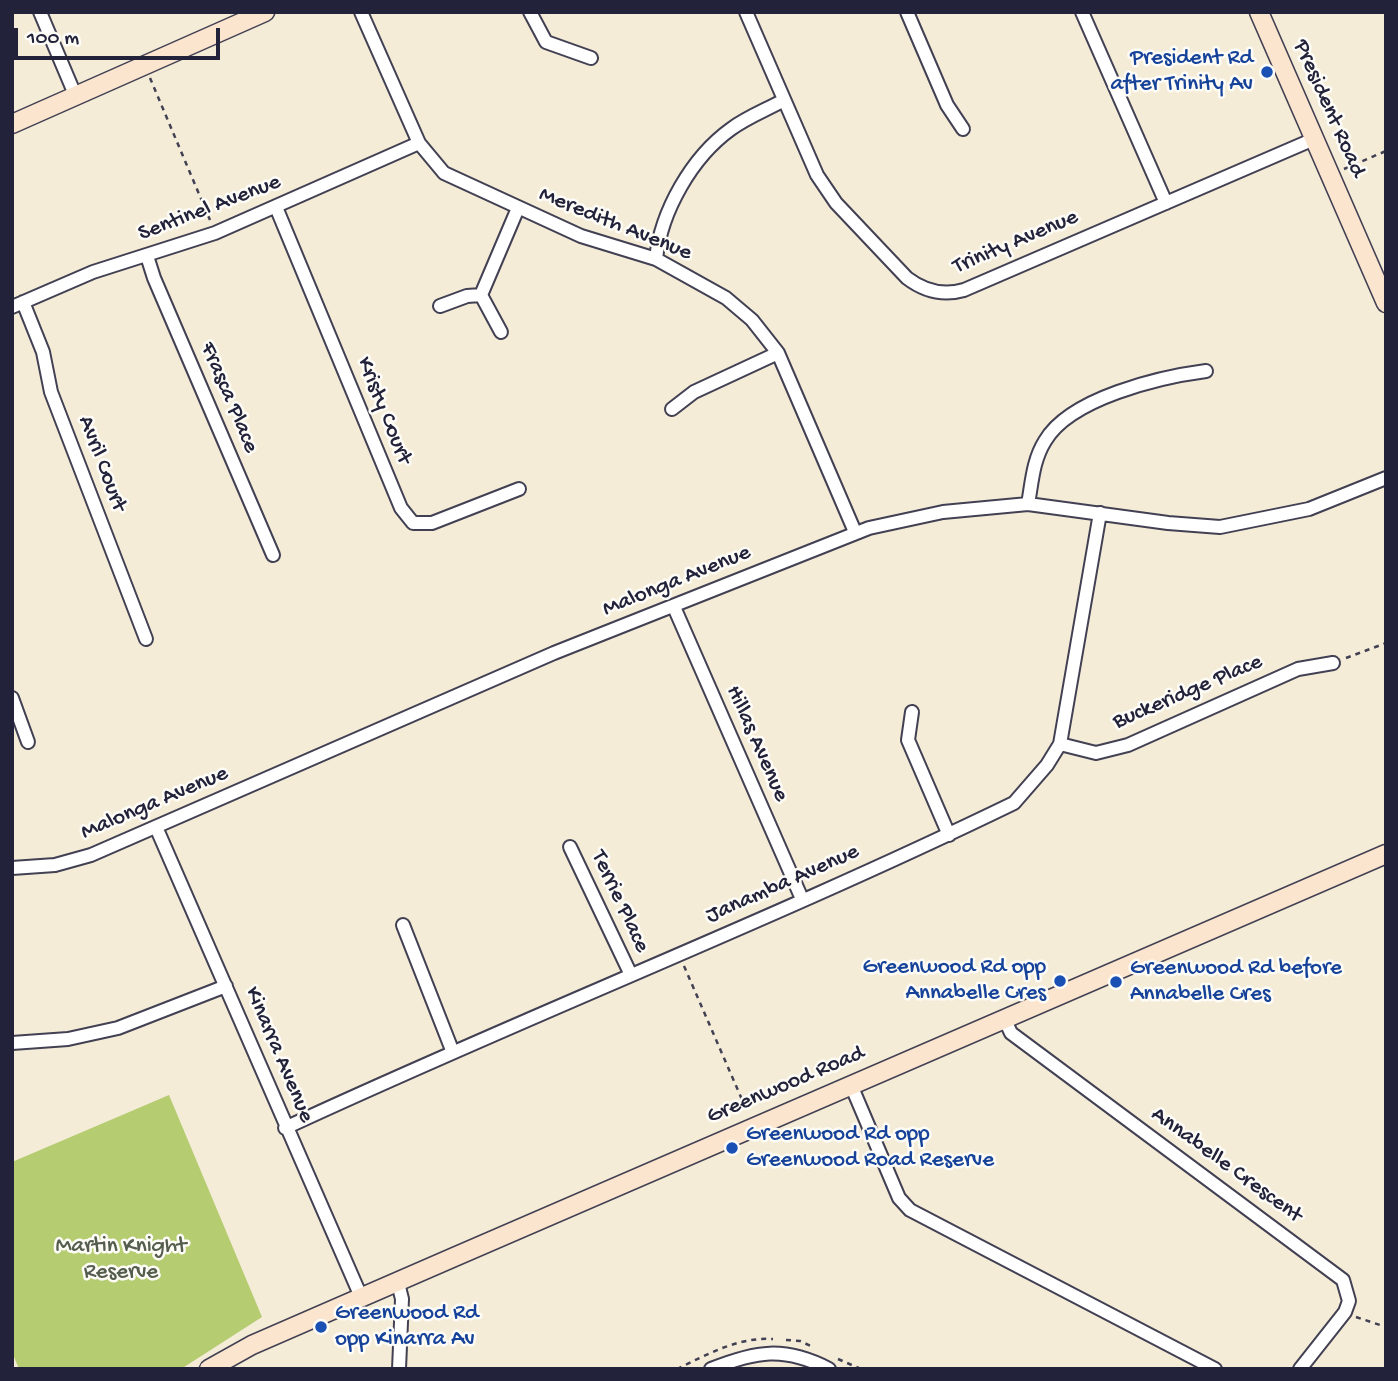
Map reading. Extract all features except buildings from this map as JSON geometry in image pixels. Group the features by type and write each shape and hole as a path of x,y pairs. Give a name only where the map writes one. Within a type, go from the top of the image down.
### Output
{"street":[{"path":"40,12 76,97"},
{"path":"12,124 265,12"},
{"name":"Meredith Avenue","path":"361,12 419,143 444,173 581,236 656,259 738,307 778,353 855,532"},
{"path":"530,12 546,41 591,58"},
{"name":"Trinity Avenue","path":"746,12 826,191 907,278 941,293 964,290 1314,139"},
{"path":"907,12 947,105 962,129"},
{"path":"1082,12 1166,203"},
{"name":"President Road","path":"1259,12 1386,303"},
{"path":"656,259 669,213 701,157 730,129 784,100"},
{"name":"Sentinel Avenue","path":"18,304 93,272 215,233 419,143"},
{"name":"Kristy Court","path":"276,207 401,508 413,523 432,523 519,489"},
{"path":"481,295 518,208"},
{"name":"Frasca Place","path":"147,256 273,555"},
{"path":"440,306 467,296 481,295"},
{"path":"481,295 501,332"},
{"name":"Avril Court","path":"18,304 43,352 51,392 146,639"},
{"path":"672,409 694,393 778,353"},
{"path":"1028,504 1036,460 1056,426 1077,411 1161,377 1206,371"},
{"name":"Malonga Avenue","path":"12,867 72,861 554,653 855,532 943,512 1028,504 1168,523 1220,527 1309,509 1386,478"},
{"name":"Janamba Avenue","path":"285,1128 452,1050 679,954 949,835 1014,803 1047,765 1060,744 1100,513"},
{"name":"Hillas Avenue","path":"674,607 802,899"},
{"name":"Buckeridge Place","path":"1060,744 1096,753 1128,745 1298,668 1333,663"},
{"path":"12,698 29,742"},
{"path":"912,712 908,740 949,835"},
{"name":"Kinarra Avenue","path":"156,827 285,1128 362,1299"},
{"name":"Terrie Place","path":"570,847 631,975"},
{"name":"Greenwood Road","path":"209,1369 252,1345 1386,854"},
{"path":"403,925 452,1050"},
{"path":"12,1044 106,1031 149,1018 226,986"},
{"name":"Annabelle Crescent","path":"1004,1018 1011,1033 1335,1273 1348,1289 1349,1301 1345,1312"},
{"path":"851,1085 899,1198 910,1210 1215,1369"},
{"path":"398,1283 402,1299 399,1369"},
{"path":"1300,1369 1345,1312"},
{"path":"710,1369 759,1353 779,1353 807,1358 829,1369"}],"path":[{"path":"145,65 215,233"},
{"path":"1344,169 1386,151"},
{"path":"1333,663 1386,643"},
{"path":"679,954 747,1111"},
{"path":"1345,1312 1386,1327"}],"green space":[{"name":"Martin Knight Reserve","path":"169,1095 262,1317 181,1369 19,1369 12,1352 12,1162"}],"place":[{"name":"President Rd after Trinity Av","path":"1267,72"},
{"name":"Greenwood Rd opp Annabelle Cres","path":"1060,981"},
{"name":"Greenwood Rd before Annabelle Cres","path":"1116,982"},
{"name":"Greenwood Rd opp Greenwood Road Reserve","path":"732,1148"},
{"name":"Greenwood Rd opp Kinarra Av","path":"321,1327"}]}
